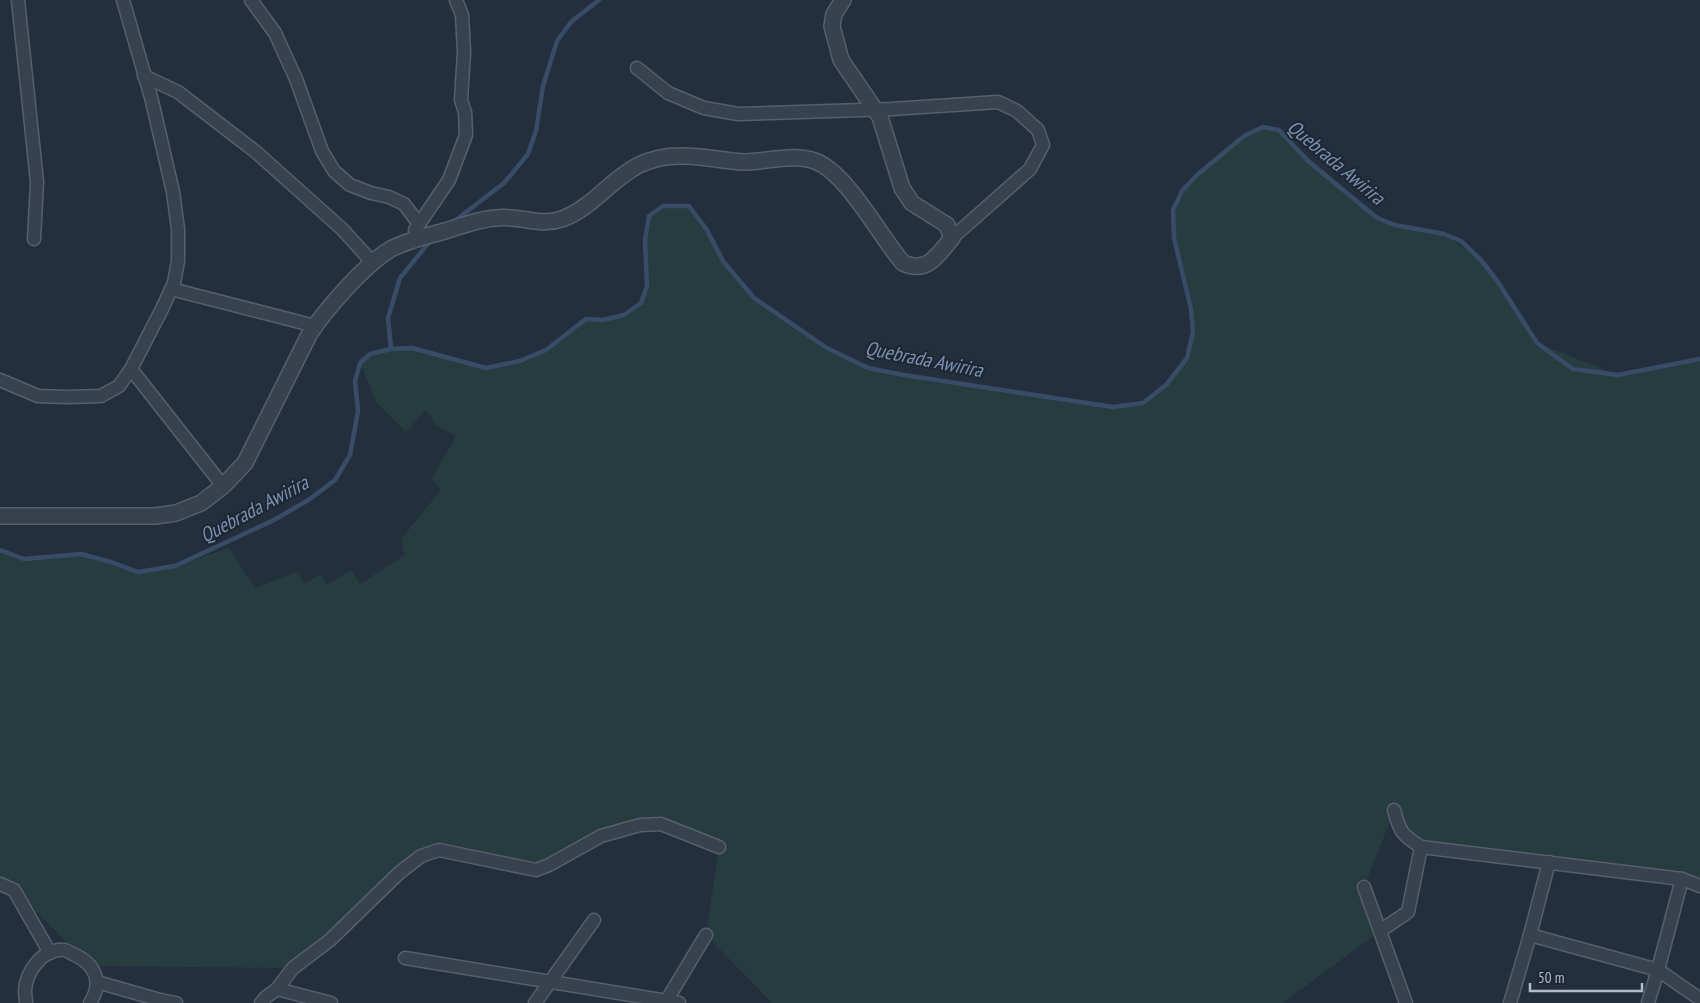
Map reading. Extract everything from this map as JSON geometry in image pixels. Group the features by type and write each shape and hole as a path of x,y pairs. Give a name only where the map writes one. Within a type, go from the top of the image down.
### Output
{"street":[{"path":"18,0 37,182 34,240"},
{"path":"0,380 38,396 100,396 119,386 131,369 174,283 178,261 178,229 173,192 152,101 123,0"},
{"path":"251,0 275,34 296,79 322,151 334,171 350,185 371,194 389,197 404,204 419,224"},
{"path":"406,242 449,180 466,135 465,112 461,100 464,52 462,15 456,0"},
{"path":"843,0 834,14 832,26 840,60 880,117 902,188 912,203 947,225 952,238"},
{"path":"0,516 154,516 176,513 201,503 223,486 246,463 274,404 315,326 353,282 373,263 406,242 489,218 509,216 535,222 551,223 577,211 624,174 640,165 659,158 681,156 746,162 798,159 812,160 824,165 839,178 902,263 916,267 932,260 952,238 1030,169 1043,145 1038,130 1016,111 998,102 875,110 738,114 704,108 668,93 637,68"},
{"path":"144,76 178,92 256,152 342,229 373,263"},
{"path":"171,289 315,326"},
{"path":"131,369 223,486"},
{"path":"1394,810 1399,828 1405,837 1420,847 1682,879 1700,886"},
{"path":"261,1003 277,989 293,968 330,940 399,873 421,856 439,850 536,870 550,865 601,836 640,825 662,824 720,847"},
{"path":"1380,932 1408,912 1420,847"},
{"path":"1510,1003 1549,862"},
{"path":"1648,1003 1682,879"},
{"path":"0,884 14,890 50,953"},
{"path":"1364,887 1406,1003"},
{"path":"535,1003 594,920"},
{"path":"406,958 670,1002 706,935"},
{"path":"1530,935 1658,970 1700,999"},
{"path":"26,1003 25,991 30,973 36,962 50,953 65,950 80,957 91,966 97,982 96,992 90,1003"},
{"path":"97,982 176,1003"},
{"path":"277,989 331,1003"}],"green space":[{"path":"1263,127 1279,130 1359,203 1395,225 1444,234 1481,260 1498,282 1537,343 1618,375 1700,359 1700,886 1421,847 1394,811 1364,887 1380,931 1283,1003 772,1003 706,935 719,847 662,824 640,825 536,870 439,850 421,856 293,968 91,966 14,890 0,884 0,550 24,559 81,554 138,572 175,566 229,548 255,588 298,572 304,584 320,574 327,585 351,570 360,584 405,555 401,539 441,490 432,478 456,436 437,426 426,410 406,432 377,403 360,363 370,354 391,349 412,348 486,368 520,361 546,350 586,319 603,320 624,315 641,303 647,286 645,240 649,216 663,206 689,206 707,230 723,261 754,298 827,348 868,368 1112,407 1143,403 1166,385 1187,358 1193,332 1191,309 1174,238 1173,210 1182,191 1197,175 1244,136"}],"waterway":[{"path":"452,223 504,183 528,154 536,131 543,86 557,41 571,22 599,0"},
{"name":"Quebrada Awirira","path":"0,550 24,559 81,554 138,572 175,566 274,520 310,499 335,480 350,455 358,411 355,381 360,363 370,354 391,349 412,348 486,368 520,361 546,350 586,319 603,320 624,315 641,303 647,286 645,240 649,216 663,206 689,206 707,230 723,261 754,298 827,348 868,368 1113,407 1143,403 1166,385 1187,358 1193,332 1191,309 1174,238 1173,210 1182,191 1197,175 1244,136 1263,127 1279,130 1308,161 1377,218 1395,225 1444,234 1461,241 1481,260 1498,282 1537,343 1573,369 1618,375 1700,359"},
{"path":"391,349 388,318 400,278 431,240"}]}
